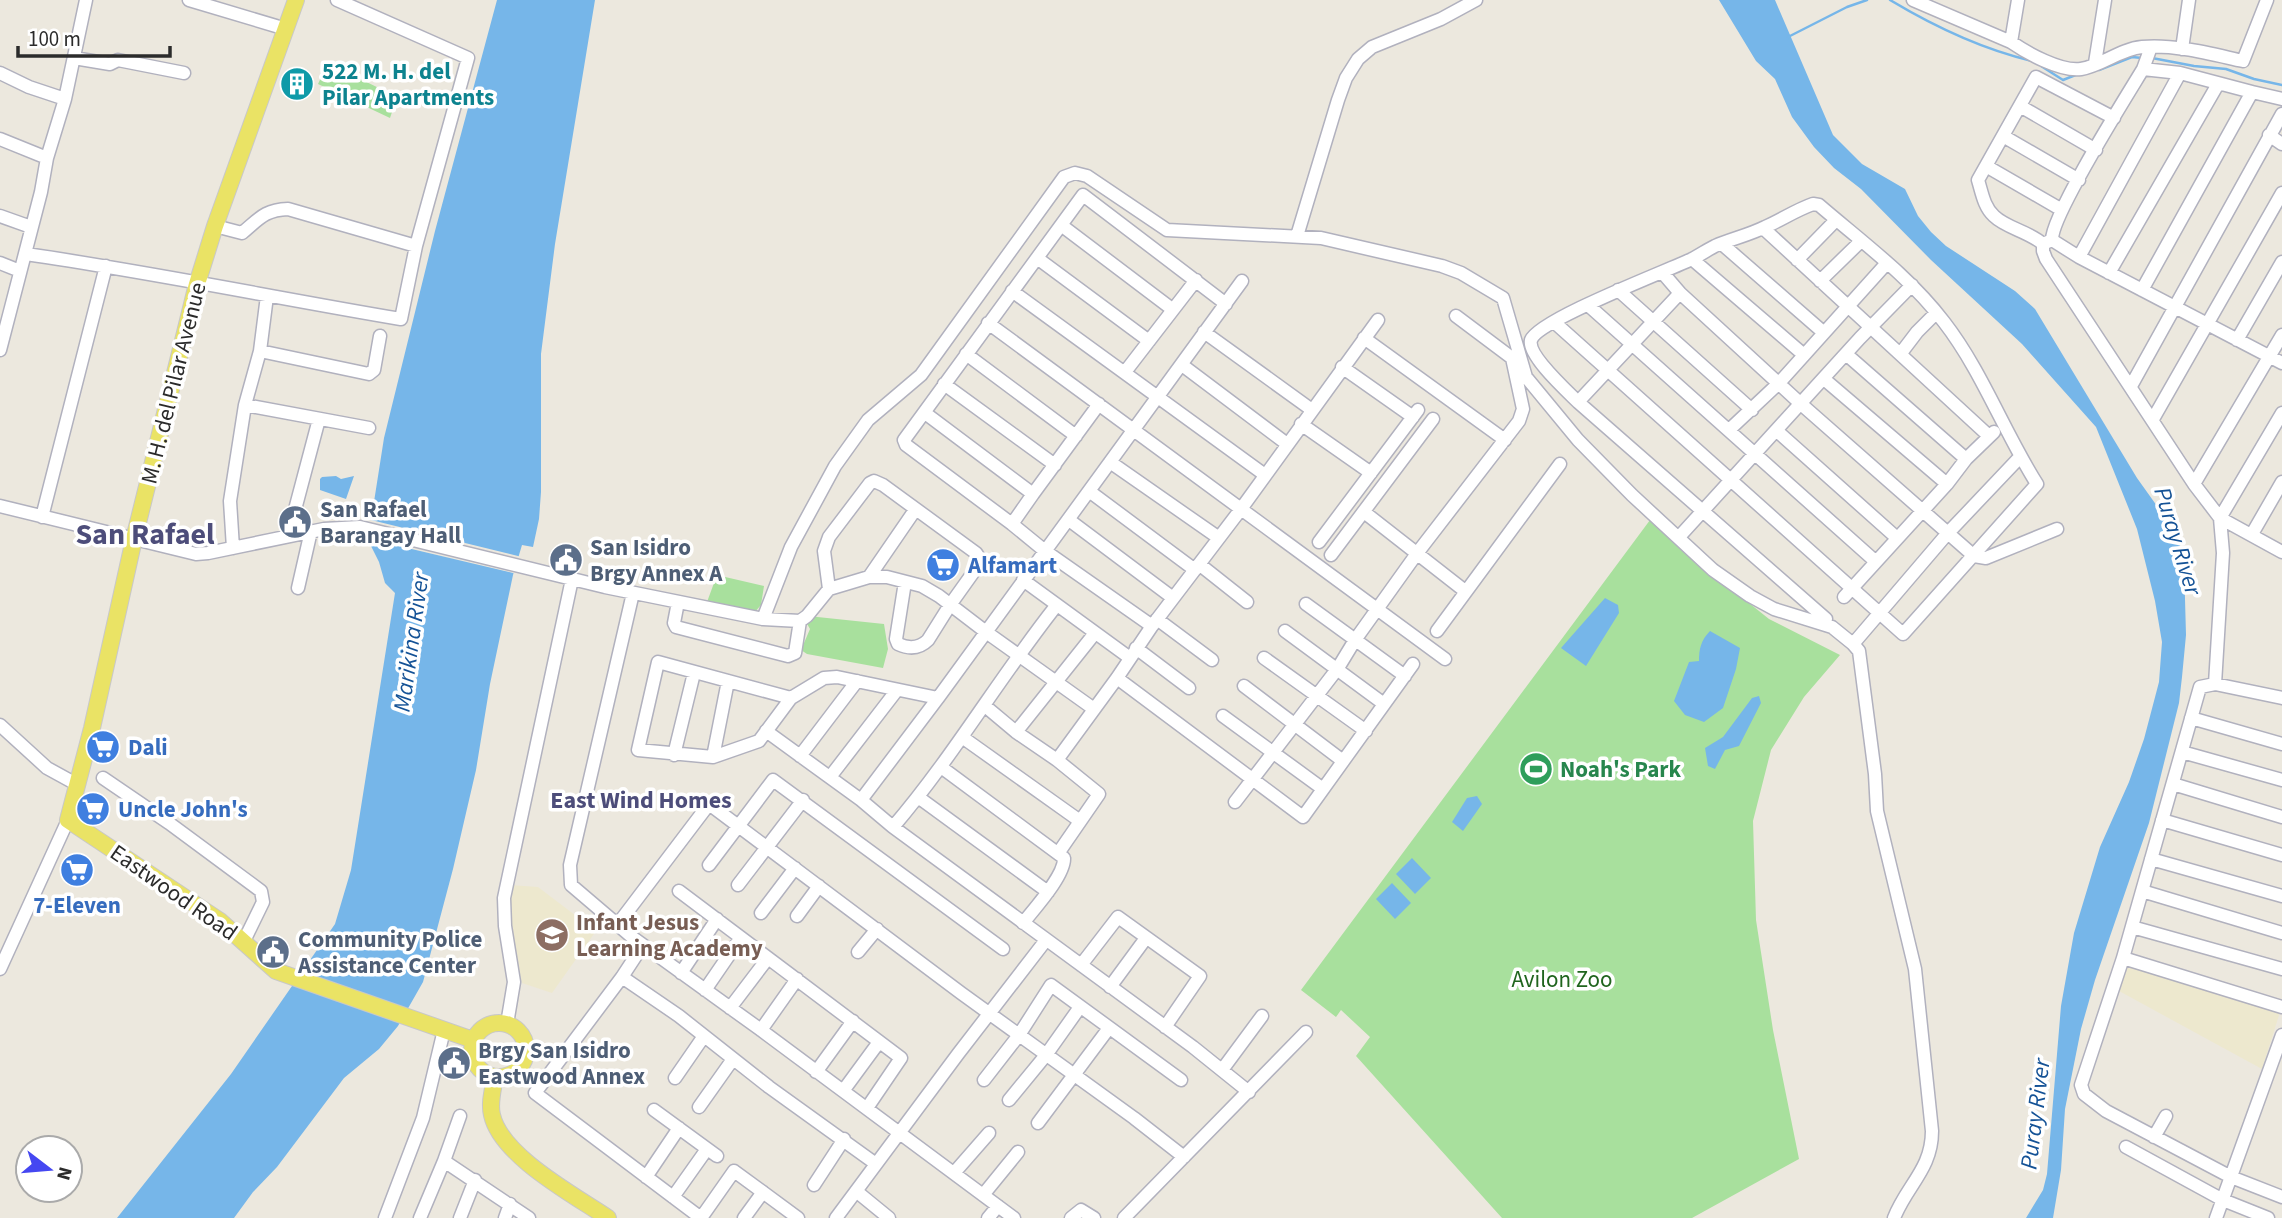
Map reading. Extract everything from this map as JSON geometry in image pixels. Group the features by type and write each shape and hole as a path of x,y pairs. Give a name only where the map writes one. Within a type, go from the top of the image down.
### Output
{"main road":[{"name":"M. H. del Pilar Avenue","path":"68,820 197,284 296,0"},
{"name":"Eastwood Road","path":"68,820 220,921 270,967 290,977 473,1040"},
{"path":"507,1024 523,1037 526,1043 525,1057 512,1073 495,1077 485,1073 474,1062 473,1040 481,1028 487,1025 507,1024"},
{"path":"495,1077 491,1105 496,1127 502,1138 592,1213 608,1218"}],"street":[{"path":"0,350 2,331 26,254 47,158 65,99 86,0"},
{"path":"189,0 286,29"},
{"path":"26,254 106,265 197,284 401,319 416,246 468,58 337,0"},
{"path":"1297,236 1338,100 1346,78 1358,60 1381,43 1440,19 1476,0"},
{"path":"1913,0 1934,4 2025,52 2064,68 2114,118"},
{"path":"2011,43 2018,0"},
{"path":"2095,64 2105,0"},
{"path":"2182,49 2189,0"},
{"path":"2267,0 2243,61 2182,49 2146,58 2042,251 2194,484 2221,518 2282,552"},
{"path":"2282,99 2180,73 2146,58 2139,47 2095,64 2076,81 2036,77 1978,180 1983,198 1993,215 2080,257 2282,363"},
{"path":"74,58 110,64 118,60 184,73"},
{"path":"0,73 65,99"},
{"path":"2080,257 2180,73"},
{"path":"2109,273 2218,83"},
{"path":"2142,290 2252,92"},
{"path":"2020,106 2096,150"},
{"path":"2131,386 2282,114"},
{"path":"2269,135 2282,144"},
{"path":"2003,136 2079,180"},
{"path":"0,139 47,158"},
{"path":"1986,166 2062,210"},
{"path":"763,619 791,547 835,466 868,420 921,375 1064,177 1075,173 1087,176 1167,230 1321,238 1442,266 1461,273 1503,298 1526,377 1578,440 1632,495 1713,570 1774,609 1823,623 1853,644 1861,657 1877,811 1915,969 1932,1131 1928,1160 1894,1218"},
{"path":"2153,419 2282,193"},
{"path":"1212,660 1045,551 904,443 904,440 1083,195 1226,303"},
{"path":"1554,322 1731,481 1847,593 1878,612 1903,634 2037,484 1964,352 1912,285 1819,205 1813,204 1618,290 1554,322 1534,336 1531,346 1542,365 1578,402 1826,619"},
{"path":"215,226 243,233 261,216 279,209 288,209 416,246"},
{"path":"0,216 31,227"},
{"path":"1797,260 1836,220"},
{"path":"1061,225 1172,309"},
{"path":"1763,228 1989,436"},
{"path":"1820,281 1861,241"},
{"path":"1722,244 1823,332"},
{"path":"1037,258 1149,341"},
{"path":"1692,259 1804,355"},
{"path":"2237,340 2282,261"},
{"path":"0,263 20,271"},
{"path":"1729,430 1779,383 1886,264"},
{"path":"42,517 106,265"},
{"path":"1662,272 1680,293 1801,404 1974,556 1986,558 2057,529"},
{"path":"1125,372 1196,279"},
{"path":"861,800 1242,281"},
{"path":"1679,537 1912,285"},
{"path":"1618,290 1752,410"},
{"path":"1012,291 1265,475"},
{"path":"1578,402 1680,293"},
{"path":"233,548 230,501 245,405 260,352 267,296"},
{"path":"1588,305 1875,561"},
{"path":"1901,354 1936,313"},
{"path":"1235,802 1338,668 1418,552 1519,421 1523,409 1513,358 1456,316"},
{"path":"1057,760 1154,622 1241,509 1377,320"},
{"path":"988,323 1445,659"},
{"path":"1204,332 1311,410"},
{"path":"2194,484 2282,335"},
{"path":"260,352 369,374 374,370 380,336"},
{"path":"1364,338 1505,440"},
{"path":"965,354 1076,436"},
{"path":"1846,354 1966,459"},
{"path":"1182,365 1287,444"},
{"path":"1319,542 1416,413 1342,366"},
{"path":"1824,379 1947,484"},
{"path":"944,384 1055,465"},
{"path":"1012,524 1099,404"},
{"path":"245,405 369,428"},
{"path":"925,413 1033,494"},
{"path":"2215,684 2223,553 2221,518 2282,413"},
{"path":"288,536 319,419"},
{"path":"1331,555 1433,419"},
{"path":"1301,424 1371,473"},
{"path":"1847,593 1947,484 1966,459 2002,424"},
{"path":"1776,431 1897,538"},
{"path":"1853,644 1947,534 2020,457"},
{"path":"1110,462 1219,538"},
{"path":"1437,631 1560,464"},
{"path":"829,589 825,546 829,537 874,481 966,545 980,559 980,564 924,645 912,649 898,645 896,633 905,582"},
{"path":"2252,534 2282,482"},
{"path":"1088,491 1247,602"},
{"path":"0,506 196,554 335,527 359,527 633,593 763,619 800,621 829,589 869,577 887,578 922,586 1094,709"},
{"path":"869,577 915,510"},
{"path":"1364,512 1418,552 1465,592"},
{"path":"1069,520 1173,598"},
{"path":"298,588 311,531"},
{"path":"507,1024 514,995 514,982 505,926 504,898 572,579"},
{"path":"1023,580 1056,607 1095,633 1189,688"},
{"path":"633,593 570,866 571,885 643,945 1014,1218"},
{"path":"678,602 674,623 676,627 788,656 795,653 800,621"},
{"path":"1306,604 1405,676"},
{"path":"892,827 941,767 1018,655 1056,607"},
{"path":"1285,631 1384,704"},
{"path":"1016,732 1095,633"},
{"path":"1264,658 1366,731"},
{"path":"791,698 658,662 638,750 713,757 759,741 791,698 824,678 857,681 938,698"},
{"path":"1117,678 1303,817 1413,664"},
{"path":"674,755 694,673"},
{"path":"713,757 728,681"},
{"path":"800,756 857,681"},
{"path":"2282,698 2215,684 2200,687 2123,958 2081,1085 2081,1090 2091,1101 2106,1111 2231,1177 2282,1197"},
{"path":"1244,686 1343,761"},
{"path":"830,777 897,690"},
{"path":"985,706 1098,792 1098,796 1059,852"},
{"path":"1223,716 1323,789"},
{"path":"2191,718 2282,744"},
{"path":"0,725 47,768 78,785"},
{"path":"766,731 1249,1092"},
{"path":"962,737 1080,821"},
{"path":"2182,752 2282,780"},
{"path":"941,767 1064,858 1065,863 1048,892 1023,923"},
{"path":"103,778 170,823 261,891 263,902 244,941"},
{"path":"709,865 773,780 1003,949"},
{"path":"2173,784 2282,817"},
{"path":"918,797 1048,892"},
{"path":"738,885 803,800"},
{"path":"618,924 709,804 1184,1157"},
{"name":"M. H. del Pilar Avenue","path":"0,969 68,820"},
{"path":"2162,820 2282,855"},
{"path":"2151,859 2282,896"},
{"path":"761,913 795,868"},
{"path":"797,916 819,886"},
{"path":"679,891 901,1058 867,1108"},
{"path":"2142,891 2282,933"},
{"path":"1081,965 1116,917 1200,977 1164,1027"},
{"path":"681,973 717,919"},
{"path":"2132,927 2215,957 2282,969"},
{"path":"858,952 877,929"},
{"path":"1110,987 1146,938"},
{"path":"705,990 740,939"},
{"path":"836,1218 1046,940"},
{"path":"643,945 535,1093 701,1218 734,1171 789,1215"},
{"path":"730,1008 768,958"},
{"path":"2123,958 2282,1007"},
{"path":"622,977 876,1164"},
{"path":"761,1030 797,979"},
{"path":"984,1080 1019,1035 1051,985 1181,1080"},
{"path":"1009,1100 1046,1055 1080,1007"},
{"path":"1222,1070 1262,1016"},
{"path":"816,1072 853,1021"},
{"path":"1038,1123 1109,1028"},
{"path":"386,1218 423,1118 444,1030"},
{"path":"1124,1218 1306,1032"},
{"path":"2216,1218 2282,1035"},
{"path":"676,1078 704,1036"},
{"path":"843,1091 879,1042"},
{"path":"699,1107 733,1059"},
{"path":"654,1111 712,1152 673,1197"},
{"path":"420,1218 460,1115"},
{"path":"2154,1137 2166,1116"},
{"path":"646,1177 679,1128"},
{"path":"954,1173 989,1133"},
{"path":"814,1185 844,1139"},
{"path":"2126,1147 2222,1200 2268,1218"},
{"path":"983,1195 1018,1152"},
{"path":"444,1161 529,1218"},
{"path":"460,1218 475,1180"},
{"path":"856,1191 889,1218"},
{"path":"744,1218 762,1192"},
{"path":"505,1218 510,1204"},
{"path":"988,1218 998,1206"},
{"path":"1071,1218 1081,1210 1094,1218"}],"shaded area":[{"name":"Infant Jesus Learning Academy","path":"510,885 538,887 596,931 552,993 522,983 511,939 508,893"},
{"path":"2126,964 2281,1009 2262,1069 2119,991"}],"green space":[{"path":"328,63 397,97 390,118 318,84"},
{"name":"Avilon Zoo","path":"1653,516 1709,571 1769,619 1840,655 1804,697 1771,750 1753,821 1756,920 1773,1030 1799,1159 1692,1218 1502,1218 1356,1056 1370,1037 1341,1010 1336,1017 1301,990"},
{"path":"708,573 764,586 761,605 754,613 707,602 714,583"},
{"path":"808,616 884,624 888,649 883,668 807,654 801,650 810,629 806,622"}],"water":[{"name":"Marikina River","path":"497,0 595,0 555,244 541,354 539,519 533,547 522,545 513,575 490,684 476,770 423,982 398,1026 379,1049 344,1078 277,1167 253,1192 234,1218 117,1218 231,1074 335,924 351,870 395,593 385,583 379,562 368,540 384,438 435,231"},
{"name":"Puray River","path":"1719,0 1775,0 1833,135 1862,164 1905,189 1918,216 1946,246 2015,291 2035,309 2179,542 2184,563 2186,635 2179,703 2149,823 2081,1029 2065,1109 2061,1170 2053,1218 2026,1218 2043,1190 2047,1174 2061,1006 2074,933 2100,847 2129,782 2144,739 2159,682 2162,642 2137,529 2096,427 2022,344 1814,147 1792,117 1775,79 1756,61"},
{"path":"336,476 341,479 354,476 346,499 320,490 322,477"},
{"path":"1605,598 1618,605 1619,613 1586,666 1561,648"},
{"path":"1710,631 1740,648 1723,708 1704,722 1685,715 1674,701 1689,662 1699,661 1701,645"},
{"path":"1759,696 1761,703 1739,746 1725,750 1715,769 1708,766 1705,748 1723,737 1752,698"},
{"path":"1477,796 1482,804 1463,831 1452,822 1467,798"},
{"path":"1412,858 1431,878 1415,894 1396,874"},
{"path":"1392,883 1411,903 1395,919 1376,899"}],"pier":[{"path":"367,519 522,557 517,574 365,538"}],"waterway":[{"path":"1788,37 1847,7 1867,0"},
{"path":"1890,0 1959,36 2032,61"},
{"path":"2099,70 2132,57 2142,58"},
{"path":"2152,58 2226,69 2282,85"},
{"path":"2041,66 2063,80 2078,74"}],"place":[{"name":"522 M. H. del Pilar Apartments","path":"297,84"},
{"name":"San Rafael Barangay Hall","path":"295,522"},
{"name":"San Isidro Brgy Annex A","path":"566,560"},
{"name":"Alfamart","path":"943,565"},
{"name":"Dali","path":"103,747"},
{"name":"Noah's Park","path":"1536,769"},
{"name":"Uncle John's","path":"93,809"},
{"name":"7-Eleven","path":"77,870"},
{"name":"Infant Jesus Learning Academy","path":"552,935"},
{"name":"Community Police Assistance Center","path":"273,952"},
{"name":"Brgy San Isidro Eastwood Annex","path":"454,1063"}],"district":[{"name":"San Rafael","path":"145,534"},
{"name":"East Wind Homes","path":"641,800"}]}
